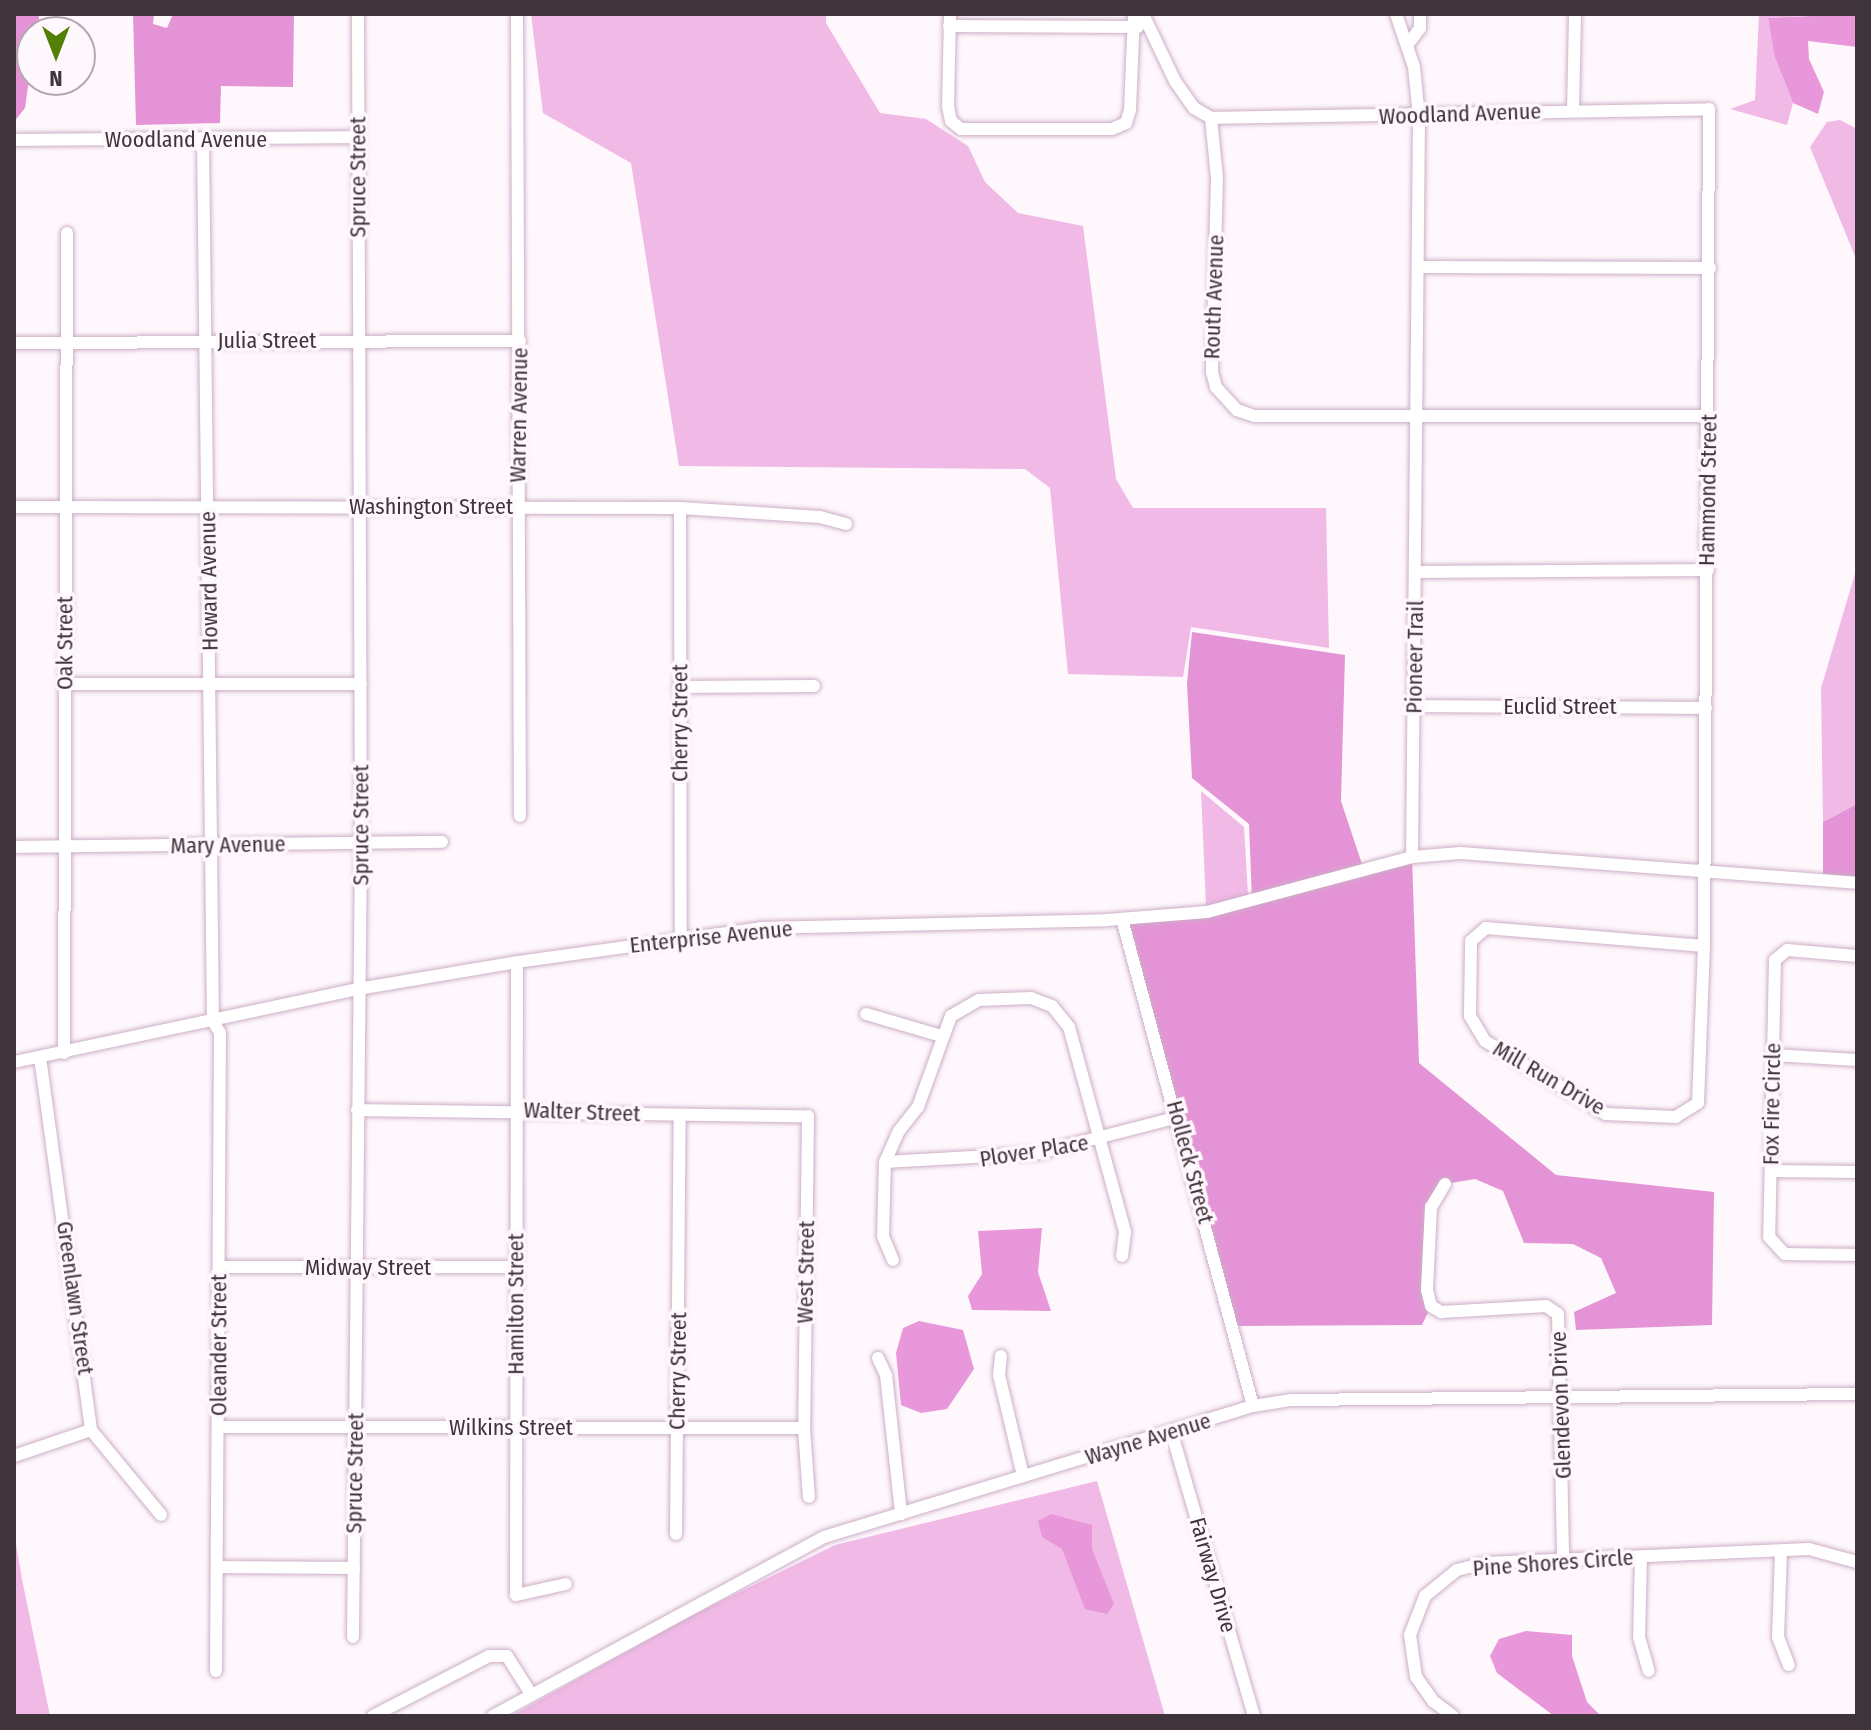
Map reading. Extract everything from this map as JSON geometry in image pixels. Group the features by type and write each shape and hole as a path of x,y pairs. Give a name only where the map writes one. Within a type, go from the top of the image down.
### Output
{"street":[{"name":"Spruce Street","path":"353,1637 361,842 358,14"},
{"name":"Warren Avenue","path":"517,14 520,816"},
{"path":"1143,14 1194,108 1211,118"},
{"name":"Pioneer Trail","path":"1396,14 1408,44 1419,117 1422,267 1412,857"},
{"path":"1408,44 1420,28 1420,14"},
{"path":"1573,111 1575,14"},
{"path":"1132,20 1126,123 1112,129 961,129 951,121 950,20 1132,20 1149,27"},
{"name":"Woodland Avenue","path":"1211,118 1419,117 1709,109"},
{"name":"Hammond Street","path":"1704,872 1709,109"},
{"name":"Routh Avenue","path":"1211,118 1217,178 1212,372 1216,387 1228,403 1254,416 1419,415"},
{"name":"Woodland Avenue","path":"14,140 203,141 358,137"},
{"name":"Howard Avenue","path":"203,141 212,684 213,1021"},
{"name":"Oak Street","path":"64,1053 67,233"},
{"path":"1422,267 1710,268"},
{"name":"Julia Street","path":"14,343 520,341"},
{"path":"1419,415 1709,416"},
{"name":"Washington Street","path":"14,507 680,508 820,517 846,524"},
{"name":"Cherry Street","path":"680,508 681,938"},
{"path":"1416,572 1708,570"},
{"path":"64,684 361,684"},
{"path":"679,687 814,686"},
{"name":"Euclid Street","path":"1414,706 1706,708"},
{"name":"Mary Avenue","path":"14,847 442,842"},
{"path":"1412,857 1460,853 1857,883"},
{"name":"Enterprise Avenue","path":"14,1062 358,989 517,962 761,928 1122,919 1207,912 1412,857"},
{"name":"Mill Run Drive","path":"1704,872 1704,946 1701,1094 1690,1113 1676,1117 1606,1114 1485,1041 1472,1024 1471,941 1486,928 1704,946"},
{"name":"Holleck Street","path":"1122,919 1178,1117 1253,1406"},
{"name":"Fox Fire Circle","path":"1857,956 1787,950 1779,955 1773,1055 1769,1237 1774,1247 1785,1254 1857,1255"},
{"name":"Hamilton Street","path":"517,962 516,1595 566,1584"},
{"path":"893,1260 883,1236 885,1162 899,1131 918,1107 941,1036 951,1016 979,1000 1031,998 1052,1006 1069,1027 1125,1232 1122,1256"},
{"path":"866,1014 941,1036"},
{"name":"Oleander Street","path":"213,1021 220,1033 216,1671"},
{"path":"1773,1055 1857,1060"},
{"name":"Greenlawn Street","path":"40,1057 91,1430"},
{"name":"Walter Street","path":"357,1110 516,1109 808,1116"},
{"name":"Cherry Street","path":"676,1534 680,1115"},
{"name":"West Street","path":"808,1116 804,1428 809,1497"},
{"name":"Plover Place","path":"885,1162 960,1162 1101,1139 1178,1117"},
{"path":"1771,1171 1857,1172"},
{"name":"Glendevon Drive","path":"1445,1184 1431,1207 1427,1290 1431,1306 1441,1312 1546,1306 1558,1314 1563,1397 1563,1560"},
{"name":"Midway Street","path":"219,1267 517,1267"},
{"path":"1001,1356 999,1375 1023,1476"},
{"path":"878,1358 886,1375 901,1514"},
{"name":"Wayne Avenue","path":"493,1716 824,1537 1172,1434 1253,1406 1292,1400 1857,1394"},
{"name":"Wilkins Street","path":"219,1427 804,1428"},
{"path":"14,1456 91,1430 161,1515"},
{"name":"Fairway Drive","path":"1172,1434 1254,1716"},
{"name":"Pine Shores Circle","path":"1453,1716 1433,1701 1416,1677 1410,1653 1412,1624 1425,1596 1457,1570 1486,1563 1830,1551 1857,1562"},
{"path":"1781,1552 1778,1637 1789,1665"},
{"path":"1641,1557 1639,1637 1649,1671"},
{"path":"219,1567 354,1568"},
{"path":"373,1716 489,1656 507,1656 531,1694"}],"shaded area":[{"path":"14,14 39,14 16,16 16,96 27,96 25,108 14,122"},
{"path":"133,14 154,14 153,24 167,28 173,14 294,14 293,87 221,86 220,123 136,125"},
{"path":"531,14 826,14 826,23 880,113 926,119 968,146 985,182 1018,213 1083,226 1116,479 1133,508 1326,508 1329,648 1191,627 1183,677 1068,674 1050,488 1025,469 679,466 631,163 543,113"},
{"path":"1759,14 1838,14 1768,18 1774,55 1793,103 1787,125 1730,109 1755,100"},
{"path":"1857,14 1857,47 1808,41 1809,59 1824,92 1818,114 1793,103 1774,55 1768,18"},
{"path":"1840,120 1857,129 1857,261 1810,147 1827,122"},
{"path":"1857,567 1857,804 1823,822 1821,688"},
{"path":"1192,632 1345,655 1341,801 1363,867 1412,857 1419,1063 1556,1175 1714,1192 1712,1325 1576,1330 1574,1312 1616,1293 1601,1258 1573,1244 1524,1243 1503,1191 1475,1179 1445,1184 1432,1207 1431,1306 1422,1325 1233,1326 1122,919 1252,900 1249,824 1192,778 1187,684"},
{"path":"1201,791 1244,827 1248,895 1206,906"},
{"path":"1857,804 1857,877 1823,875 1823,822"},
{"path":"1042,1228 1038,1272 1051,1311 972,1310 968,1296 982,1274 978,1231"},
{"path":"919,1321 963,1330 974,1369 947,1409 921,1413 901,1405 896,1353 903,1328"},
{"path":"1097,1481 1165,1716 511,1716 693,1615 835,1545"},
{"path":"1051,1514 1092,1525 1092,1549 1114,1604 1107,1614 1085,1609 1062,1549 1042,1537 1038,1521"},
{"path":"14,1532 22,1579 50,1716 14,1716"},
{"path":"1526,1631 1572,1635 1572,1656 1587,1702 1601,1716 1554,1716 1497,1673 1490,1656 1499,1639"}]}
